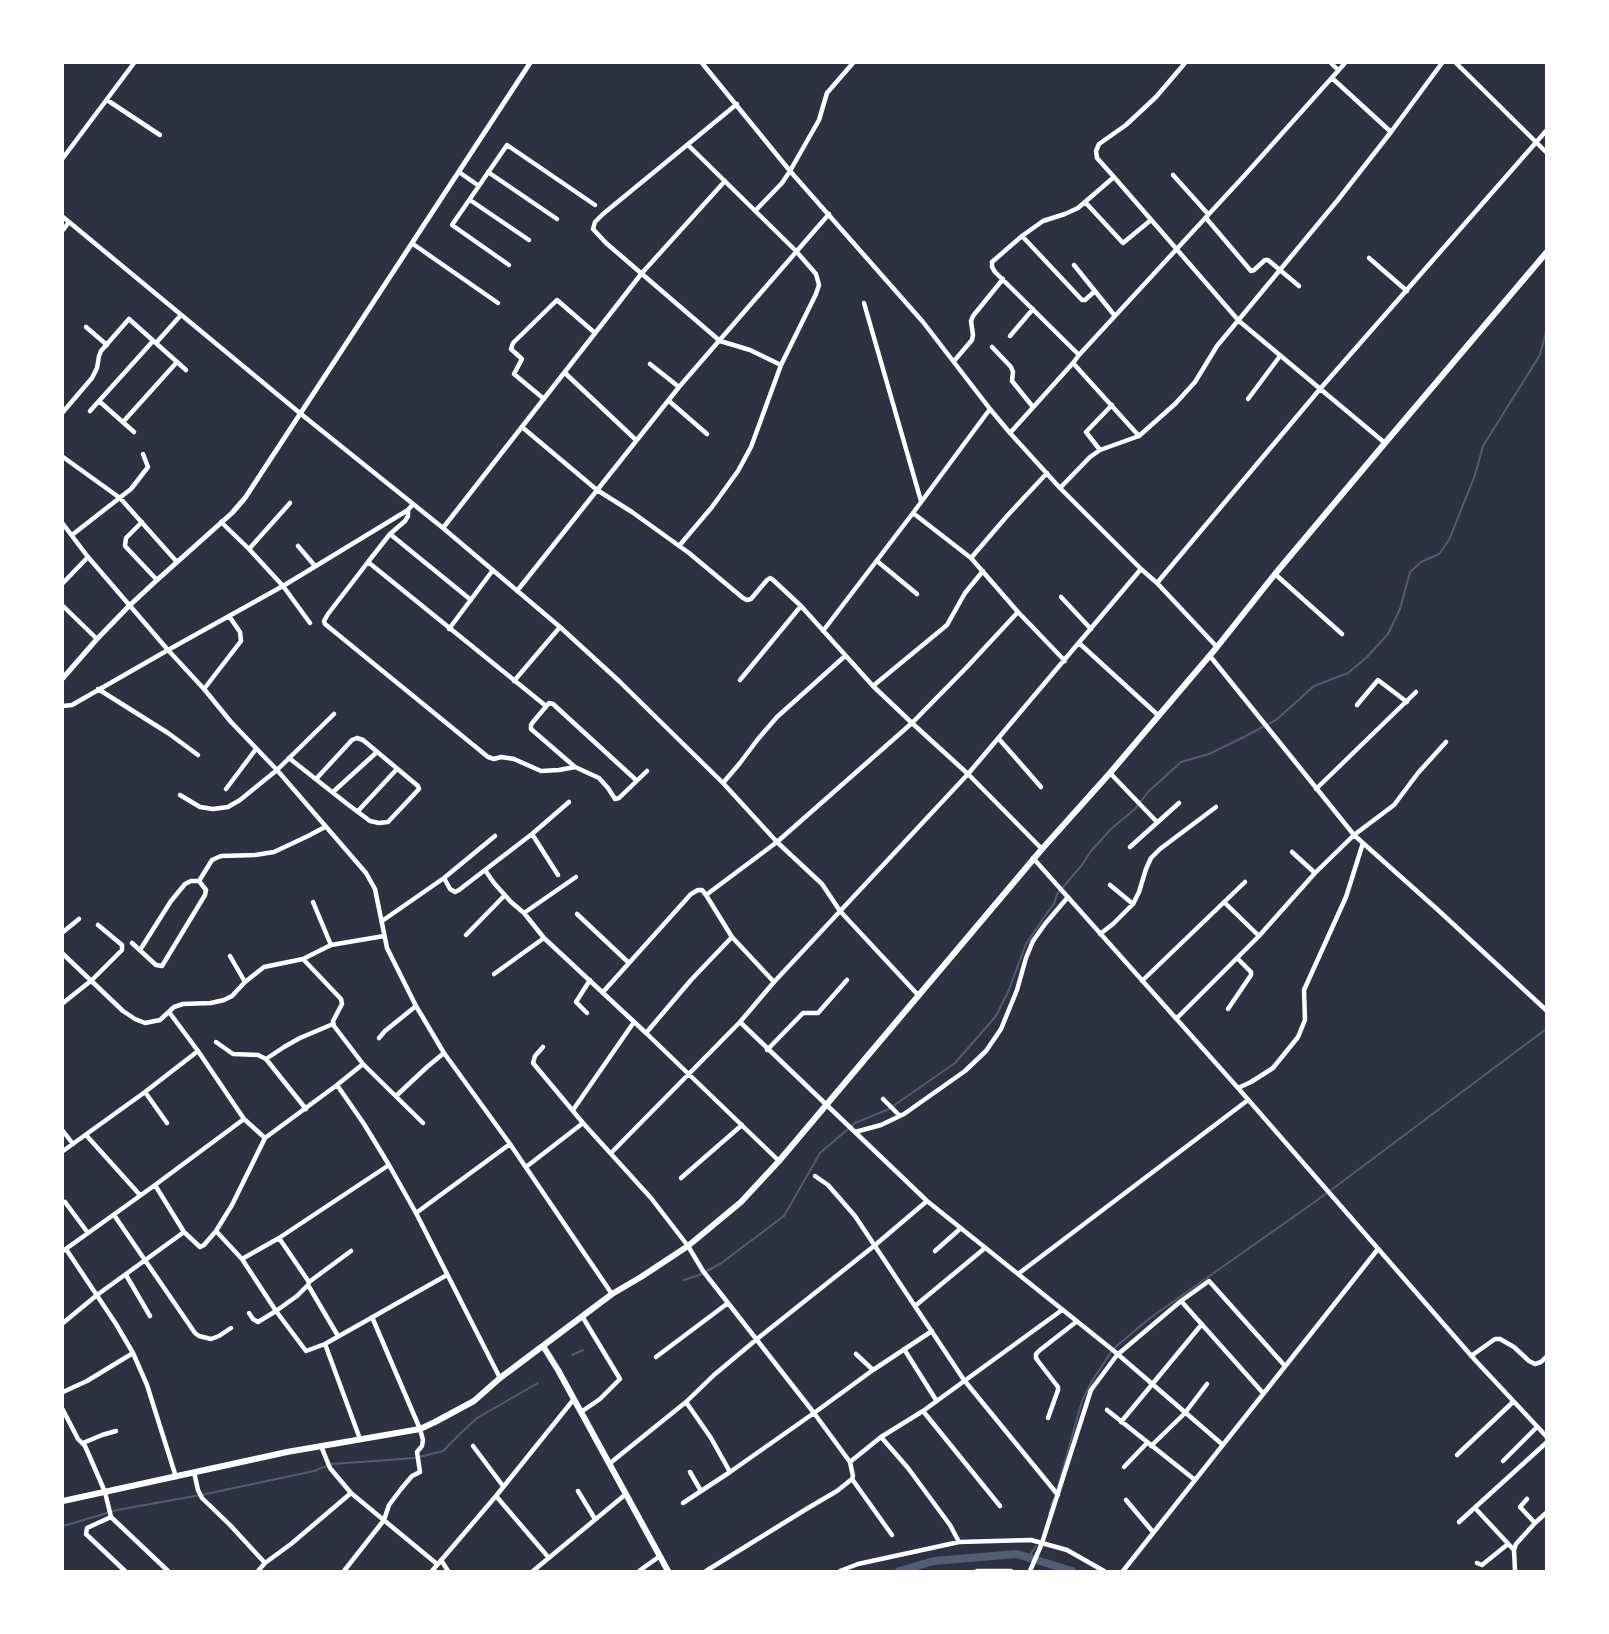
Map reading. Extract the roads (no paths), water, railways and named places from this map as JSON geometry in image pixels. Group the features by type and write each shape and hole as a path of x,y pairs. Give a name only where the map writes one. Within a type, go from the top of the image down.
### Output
{"main road":[{"path":"63,1502 287,1452 420,1429 474,1401 500,1378 582,1316 612,1294 688,1246 741,1202 779,1161 1033,858 1110,773 1210,656 1275,574 1546,253"},
{"path":"543,1346 668,1571"}],"street":[{"path":"63,158 134,63"},
{"path":"63,678 129,606 232,513 245,498 530,63"},
{"path":"702,63 790,171 923,322 1010,432 1060,488 1217,647"},
{"path":"755,211 782,183 790,171 819,120 827,93 853,63"},
{"path":"1185,63 1156,97 1126,125 1099,144 1096,151 1097,158 1239,321 1385,443"},
{"path":"1331,63 1338,70"},
{"path":"1010,432 1345,63"},
{"path":"1060,488 1090,457 1100,450 1139,436 1175,404 1195,382 1217,346 1391,132 1442,63"},
{"path":"1456,63 1546,152"},
{"path":"1332,78 1391,132"},
{"path":"107,100 160,135"},
{"path":"737,104 603,214 592,228 720,341 750,350 781,364"},
{"path":"1156,583 1320,389 1546,131"},
{"path":"509,265 452,225 507,145 594,205"},
{"path":"679,546 738,471 751,447 781,364 819,285 816,274 796,251 688,145"},
{"path":"459,172 479,186"},
{"path":"488,172 557,219"},
{"path":"1173,175 1251,271 1266,260 1299,286"},
{"path":"1079,354 1003,279 992,267 992,262 1042,221 1078,208 1114,177"},
{"path":"443,528 642,273 724,181"},
{"path":"470,200 529,240"},
{"path":"1085,202 1123,243 1151,220"},
{"path":"517,591 679,387 829,214"},
{"path":"63,217 443,528 560,627 723,783 777,842 822,884 840,911 919,996"},
{"path":"63,230 69,222"},
{"path":"1022,236 1082,300 1095,291"},
{"path":"413,244 498,303"},
{"path":"1369,258 1407,291"},
{"path":"1074,265 1115,316"},
{"path":"954,361 972,340 973,316 1003,279"},
{"path":"544,399 514,374 522,359 511,349 513,343 557,300 595,333"},
{"path":"864,303 921,501"},
{"path":"1010,336 1033,309"},
{"path":"90,411 181,315"},
{"path":"63,412 92,378 99,356 129,320 186,369"},
{"path":"86,327 107,345"},
{"path":"992,347 1011,367 1012,381 1033,407"},
{"path":"1248,399 1280,356"},
{"path":"123,422 177,362"},
{"path":"1073,363 1139,436"},
{"path":"650,364 679,387"},
{"path":"565,373 636,440"},
{"path":"99,401 134,432"},
{"path":"669,401 707,434"},
{"path":"1100,450 1086,432 1112,405"},
{"path":"823,631 990,409"},
{"path":"522,427 597,490 679,546 743,598 751,599 770,578 801,606 873,686 968,774 1042,849"},
{"path":"72,535 131,489 148,468 143,454"},
{"path":"63,457 120,498 177,561"},
{"path":"971,558 1047,473"},
{"path":"249,549 290,503"},
{"path":"64,707 72,705 283,586 408,510 413,504"},
{"path":"408,510 405,521 390,534 368,562 328,614 324,621 325,624 489,757 514,759 541,771 575,767"},
{"path":"913,513 971,558 1065,661"},
{"path":"142,522 126,538 125,546 157,580"},
{"path":"221,522 283,586 310,623"},
{"path":"63,524 88,558 129,606 204,688 256,750 277,770 366,873 375,889 387,948 416,1006 444,1053 510,1144 612,1294"},
{"path":"390,534 471,600"},
{"path":"298,546 315,566"},
{"path":"63,583 88,558"},
{"path":"877,561 917,594"},
{"path":"368,562 546,706"},
{"path":"611,1153 740,1022 774,982 968,774 1142,569"},
{"path":"449,629 493,570"},
{"path":"873,686 947,624 965,593 983,570"},
{"path":"1275,574 1342,634"},
{"path":"1060,597 1092,629"},
{"path":"63,606 97,639"},
{"path":"741,680 801,606"},
{"path":"706,895 777,842 912,723 1018,612"},
{"path":"204,688 241,640 240,632 229,616"},
{"path":"514,681 560,627"},
{"path":"1079,643 1159,716"},
{"path":"723,783 777,717 845,656"},
{"path":"1210,656 1354,835 1546,1010"},
{"path":"1357,705 1378,680 1407,702"},
{"path":"98,689 168,733 198,755"},
{"path":"1316,789 1416,692"},
{"path":"636,780 553,704 546,706 531,725 531,729 575,767 599,778 615,799 619,798 647,771"},
{"path":"180,795 200,807 213,809 228,807 277,770 334,714"},
{"path":"289,758 358,812 370,821 388,822 417,792 418,786 363,740 357,738 352,740 316,779"},
{"path":"999,739 1041,787"},
{"path":"1176,1019 1259,936 1315,873 1354,835 1394,805 1418,773 1446,742"},
{"path":"226,789 256,750"},
{"path":"333,792 377,752"},
{"path":"358,812 397,769"},
{"path":"1110,773 1157,822"},
{"path":"444,878 450,889 455,892 459,890 532,834 569,802"},
{"path":"1130,847 1179,803"},
{"path":"1100,934 1133,904 1151,858 1216,807"},
{"path":"199,881 212,860 221,855 255,855 274,852 325,827"},
{"path":"532,834 558,875"},
{"path":"382,921 444,878 495,836"},
{"path":"1238,1088 1273,1068 1298,1037 1305,1020 1304,990 1346,897 1363,843"},
{"path":"1292,852 1315,873"},
{"path":"1033,858 1238,1088 1471,1356 1546,1436"},
{"path":"485,870 544,938 689,1073 779,1161"},
{"path":"524,913 576,878"},
{"path":"140,950 171,901 185,884 199,881"},
{"path":"132,943 156,965 162,966 205,895 206,890 199,881"},
{"path":"1142,981 1245,882"},
{"path":"1110,885 1133,904"},
{"path":"603,992 698,890 702,890 706,895 732,936 774,982"},
{"path":"466,935 505,895"},
{"path":"851,1129 881,1125 900,1116 966,1071 986,1052 1005,1019 1033,941 1068,897"},
{"path":"313,902 331,945"},
{"path":"1224,902 1259,936"},
{"path":"577,914 629,963"},
{"path":"63,932 79,919"},
{"path":"63,1003 92,980 123,947 98,925"},
{"path":"63,954 123,1011 146,1023 160,1020 174,1006 224,1000 232,996 264,967 303,959 331,945 384,936"},
{"path":"646,1033 732,936"},
{"path":"494,974 544,938"},
{"path":"230,956 245,982"},
{"path":"1228,1009 1252,974 1237,958"},
{"path":"266,1059 300,1038 333,1024 342,1004 341,999 303,959"},
{"path":"587,1013 576,1002 590,980"},
{"path":"767,1050 802,1013 818,1013 847,980"},
{"path":"379,1038 385,1030 416,1006"},
{"path":"169,1012 244,1119 266,1138"},
{"path":"573,1110 634,1022"},
{"path":"740,1022 927,1200 1113,1351 1223,1445"},
{"path":"333,1024 363,1064 423,1123"},
{"path":"216,1042 233,1054 258,1055 266,1059 306,1109"},
{"path":"543,1047 535,1056 533,1063 582,1123 651,1198 688,1246 703,1270 850,1462 852,1479 892,1535"},
{"path":"63,1151 198,1051"},
{"path":"396,1096 444,1053"},
{"path":"155,1185 184,1232 200,1247 204,1245 216,1231 232,1205 266,1138 363,1064"},
{"path":"337,1085 364,1124 416,1213 500,1378"},
{"path":"145,1092 167,1123"},
{"path":"883,1099 900,1116"},
{"path":"1018,1274 1248,1100"},
{"path":"176,1477 147,1385 134,1353 65,1250 244,1119"},
{"path":"526,1167 582,1123"},
{"path":"681,1178 742,1125"},
{"path":"63,1131 73,1144"},
{"path":"86,1135 140,1195"},
{"path":"416,1213 510,1144"},
{"path":"242,1259 279,1238 389,1165"},
{"path":"815,1176 828,1185 849,1209 964,1380 1058,1495"},
{"path":"609,1464 927,1200"},
{"path":"65,1202 88,1233"},
{"path":"114,1215 195,1333 211,1339 231,1328"},
{"path":"935,1251 961,1228"},
{"path":"216,1231 242,1259 304,1350 325,1344 447,1275"},
{"path":"63,1323 97,1295 184,1232"},
{"path":"279,1238 309,1283 338,1336"},
{"path":"915,1306 985,1248"},
{"path":"1123,1571 1378,1249"},
{"path":"249,1313 258,1322 297,1296 309,1283 351,1251"},
{"path":"126,1275 150,1316"},
{"path":"1030,1571 1058,1495 1091,1390 1113,1351 1209,1281 1285,1366"},
{"path":"1181,1301 1263,1393"},
{"path":"657,1356 728,1303"},
{"path":"850,1462 1062,1310"},
{"path":"581,1412 600,1399 620,1380 582,1316"},
{"path":"344,1571 384,1520 389,1505 401,1489 412,1476 420,1472 417,1452 423,1440 420,1429 372,1317"},
{"path":"1048,1418 1058,1387 1036,1358 1036,1354 1076,1322"},
{"path":"1121,1422 1202,1324"},
{"path":"683,1503 932,1331"},
{"path":"1471,1356 1496,1339 1500,1339 1535,1364 1546,1357"},
{"path":"325,1344 360,1439"},
{"path":"904,1349 936,1400"},
{"path":"63,1392 87,1381 134,1353"},
{"path":"856,1354 873,1370"},
{"path":"1124,1467 1185,1413 1207,1384"},
{"path":"432,1571 574,1399"},
{"path":"686,1402 711,1438 730,1472"},
{"path":"1457,1455 1513,1402"},
{"path":"63,1410 78,1439 83,1443 105,1492 111,1517 168,1571"},
{"path":"1107,1410 1195,1480"},
{"path":"923,1411 1000,1506"},
{"path":"1503,1461 1537,1427"},
{"path":"83,1443 117,1431"},
{"path":"882,1437 945,1518 959,1542"},
{"path":"1459,1522 1546,1443"},
{"path":"321,1446 330,1468 351,1493 448,1571"},
{"path":"473,1446 503,1486"},
{"path":"194,1472 202,1498 265,1563"},
{"path":"690,1472 701,1491"},
{"path":"706,1571 837,1491 852,1479"},
{"path":"578,1491 595,1519"},
{"path":"258,1571 351,1493"},
{"path":"533,1571 626,1494"},
{"path":"496,1496 549,1558"},
{"path":"1527,1499 1520,1507 1535,1523"},
{"path":"1126,1500 1153,1532"},
{"path":"1475,1508 1514,1550"},
{"path":"1515,1571 1516,1544 1546,1513"},
{"path":"111,1517 87,1528 86,1534 125,1571"},
{"path":"840,1571 858,1564 959,1542 1031,1540 1067,1550 1104,1571"},
{"path":"1477,1563 1482,1564 1508,1544"},
{"path":"639,1571 660,1556"},
{"path":"977,1571 1011,1571"}],"waterway":[{"path":"684,1280 720,1264 784,1216 820,1153 855,1123 889,1109 955,1063 996,1016 1008,992 1026,944 1054,904 1057,894 1091,851 1111,829 1135,809 1148,792 1181,762 1209,754 1276,720 1314,686 1348,673 1367,657 1388,634 1400,609 1410,572 1421,562 1439,554 1449,540 1475,475 1483,446 1540,355 1546,332"},
{"path":"1057,1490 1082,1401 1113,1349 1150,1318 1323,1196 1546,1029"},
{"path":"572,1355 583,1350"},
{"path":"63,1526 117,1510 314,1471 332,1464 415,1458 443,1451 477,1418 538,1383"},
{"path":"1049,1514 1053,1500"},
{"path":"1028,1558 1036,1546"},
{"path":"899,1571 934,1561 1017,1554 1072,1571"}]}
